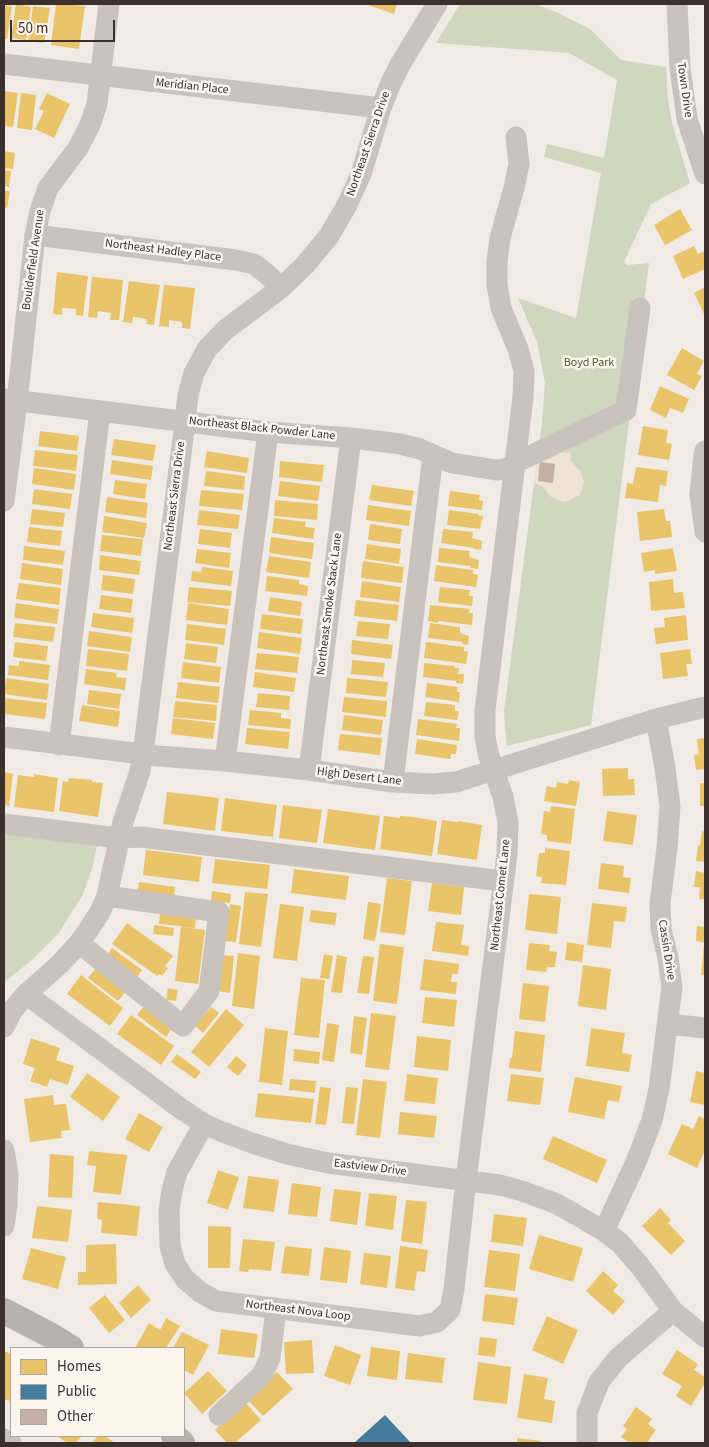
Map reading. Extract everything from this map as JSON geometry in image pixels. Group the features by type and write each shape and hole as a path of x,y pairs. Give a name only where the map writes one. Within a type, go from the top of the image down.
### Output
{"main road":[{"path":"4,1312 69,1347"}],"street":[{"name":"Boulderfield Avenue","path":"4,501 10,400 40,211 48,188 78,148 90,126 97,104 109,4"},
{"name":"Northeast Sierra Drive","path":"4,1027 12,1011 26,994 60,964 90,929 107,896 114,870 119,838 127,807 140,771 143,754 188,395 194,373 207,349 225,330 281,288 305,265 329,236 347,205 360,174 381,108 402,63 437,4"},
{"name":"Town Drive","path":"677,4 680,68 687,119 705,174"},
{"name":"Meridian Place","path":"4,64 381,108"},
{"name":"Northeast Comet Lane","path":"466,1180 507,854 508,822 503,796 488,753 485,736 485,710 523,397 524,370 518,349 500,308 496,262 500,238 519,164 516,138"},
{"name":"Northeast Hadley Place","path":"35,235 236,260 254,264 281,288"},
{"name":"Northeast Black Powder Lane","path":"10,400 268,432 401,444 420,449 452,463 496,470 506,469 626,410 640,308"},
{"path":"59,744 100,411"},
{"path":"225,761 268,432"},
{"name":"Northeast Smoke Stack Lane","path":"309,770 351,438"},
{"path":"705,450 700,494 705,532"},
{"path":"393,782 434,455"},
{"name":"High Desert Lane","path":"4,737 143,754 309,770 393,782 433,784 456,782 656,719 705,707"},
{"name":"Cassin Drive","path":"604,1230 636,1162 652,1120 659,1089 672,987 661,929 660,903 670,806 656,719"},
{"path":"4,824 119,838 140,837 503,881"},
{"path":"78,943 183,1026 209,991 219,912 107,896"},
{"name":"Eastview Drive","path":"26,994 204,1124 252,1143 278,1152 328,1163 500,1185 557,1204 604,1230 620,1243 640,1266 673,1311 705,1337"},
{"path":"668,1024 705,1028"},
{"name":"Northeast Nova Loop","path":"204,1124 177,1172 169,1211 170,1246 175,1264 185,1279 200,1292 216,1301 420,1326 437,1322 450,1310 466,1180"},
{"path":"4,1150 8,1174 4,1226"},
{"path":"219,1415 262,1375 270,1358 276,1309"},
{"path":"587,1443 587,1413 599,1382 618,1358 673,1311"},
{"path":"4,1439 10,1443"}],"green space":[{"name":"Boyd Park","path":"460,4 535,4 590,29 621,60 666,67 668,100 672,123 690,183 651,204 624,262 627,265 649,263 591,725 507,746 504,711 542,423 545,383 537,342 518,298 576,318 601,173 544,157 547,144 604,158 617,80 569,53 436,43"},
{"path":"4,829 98,840 93,866 83,894 59,933 32,960 4,983"}],"shaded area":[{"path":"560,452 570,453 571,461 580,471 584,481 579,495 564,502 551,497 543,487 534,483 537,460","holes":["540,462 555,464 553,482 538,480"]}],"building: Homes":[{"path":"16,4 31,7 26,40 11,38"},
{"path":"56,4 85,6 79,49 51,45"},
{"path":"365,4 397,4 394,14"},
{"path":"4,5 12,6 7,39 4,39"},
{"path":"33,6 50,8 44,43 28,41"},
{"path":"4,91 18,93 13,127 4,126"},
{"path":"21,93 36,95 32,130 17,128"},
{"path":"47,93 70,104 54,138 35,129 44,111 39,109"},
{"path":"4,151 15,153 13,169 4,168"},
{"path":"4,170 11,171 9,187 4,186"},
{"path":"4,191 10,191 7,208 4,207"},
{"path":"680,209 692,230 665,245 654,225"},
{"path":"694,246 698,254 705,251 705,269 683,279 673,256"},
{"path":"57,272 88,276 83,316 76,315 76,309 62,308 62,315 53,314"},
{"path":"92,277 123,280 119,320 110,320 111,313 98,311 97,318 88,317"},
{"path":"129,281 160,285 154,325 146,324 147,319 133,317 132,323 123,322"},
{"path":"164,285 195,288 190,329 182,328 182,322 169,320 169,327 159,326"},
{"path":"705,287 705,316 694,293"},
{"path":"682,348 704,361 697,374 702,376 694,390 667,375"},
{"path":"660,386 689,399 683,413 670,408 666,418 650,410"},
{"path":"643,426 668,430 666,443 672,444 669,460 638,455"},
{"path":"40,431 79,436 77,451 38,446"},
{"path":"114,439 156,445 153,461 111,455"},
{"path":"35,450 78,455 76,471 33,466"},
{"path":"207,451 249,458 247,473 204,467"},
{"path":"112,460 153,466 151,480 110,474"},
{"path":"280,461 324,465 322,482 279,477"},
{"path":"636,467 668,471 666,486 660,485 658,502 625,498 627,483 633,484"},
{"path":"34,468 76,474 74,490 32,484"},
{"path":"206,471 245,476 244,490 204,486"},
{"path":"115,480 147,484 145,499 113,494"},
{"path":"280,481 320,486 318,501 278,496"},
{"path":"372,485 414,491 411,506 369,500"},
{"path":"34,489 72,494 70,509 32,504"},
{"path":"201,490 244,494 242,510 199,506"},
{"path":"450,491 480,495 479,500 483,501 482,510 448,506"},
{"path":"107,497 148,503 146,518 105,512"},
{"path":"275,500 318,504 317,520 274,516"},
{"path":"368,505 411,511 409,526 366,520"},
{"path":"32,509 65,513 63,527 30,524"},
{"path":"664,509 666,521 670,521 672,537 640,541 637,512"},
{"path":"199,510 240,515 238,529 197,525"},
{"path":"449,510 483,516 480,529 447,525"},
{"path":"104,516 147,523 144,538 102,532"},
{"path":"274,518 306,522 305,527 315,528 313,539 272,533"},
{"path":"370,524 402,529 400,544 368,540"},
{"path":"29,527 62,531 60,546 27,542"},
{"path":"200,529 232,533 230,548 198,544"},
{"path":"443,529 473,532 472,538 482,541 481,550 441,543"},
{"path":"102,535 143,539 141,556 100,551"},
{"path":"271,537 314,543 312,559 269,553"},
{"path":"367,544 401,549 399,564 365,559"},
{"path":"24,546 65,551 63,565 23,560"},
{"path":"439,548 470,551 469,557 479,560 478,569 470,568 470,566 438,562"},
{"path":"673,548 677,571 655,574 655,570 644,572 641,553"},
{"path":"197,549 231,553 229,568 195,563"},
{"path":"100,555 141,561 139,575 99,570"},
{"path":"269,556 311,562 309,578 266,572"},
{"path":"363,561 404,567 402,583 361,578"},
{"path":"22,563 63,569 61,585 20,579"},
{"path":"436,565 473,570 473,574 478,575 476,587 434,581"},
{"path":"202,567 233,571 231,586 191,581 192,571 201,572"},
{"path":"103,575 135,579 133,594 101,590"},
{"path":"267,576 299,580 299,584 308,586 307,596 265,591"},
{"path":"673,579 674,593 683,592 685,608 651,611 649,582"},
{"path":"362,581 401,587 399,602 360,597"},
{"path":"19,583 61,588 59,605 16,599"},
{"path":"189,587 232,591 230,606 187,602"},
{"path":"440,587 470,590 469,596 473,596 472,606 438,602"},
{"path":"101,595 133,599 131,613 99,609"},
{"path":"270,597 302,602 300,616 268,611"},
{"path":"356,600 399,605 397,621 354,616"},
{"path":"16,603 59,609 57,624 14,618"},
{"path":"188,603 229,609 227,625 186,620"},
{"path":"430,605 470,609 469,613 473,613 472,625 428,621"},
{"path":"93,613 134,618 132,633 91,627"},
{"path":"262,614 303,619 301,634 260,629"},
{"path":"686,615 688,640 656,644 654,628 665,627 664,618"},
{"path":"358,621 390,624 388,639 356,636"},
{"path":"15,623 55,627 53,642 13,637"},
{"path":"430,623 460,627 460,633 469,636 468,645 462,644 462,642 428,638"},
{"path":"187,624 226,629 224,645 185,640"},
{"path":"89,631 132,637 130,652 87,646"},
{"path":"259,632 302,638 300,654 257,648"},
{"path":"352,640 393,645 391,659 351,654"},
{"path":"15,642 48,646 46,661 13,657"},
{"path":"426,642 464,647 464,651 468,651 466,664 424,658"},
{"path":"186,643 218,647 216,663 184,659"},
{"path":"88,649 129,654 127,671 86,666"},
{"path":"690,649 692,664 686,664 688,676 663,679 660,653"},
{"path":"257,653 299,657 297,673 255,669"},
{"path":"352,660 385,663 383,677 351,674"},
{"path":"19,661 50,665 48,680 8,675 9,665 19,666"},
{"path":"183,662 221,667 219,683 181,678"},
{"path":"424,663 459,668 458,674 464,674 463,684 456,683 456,681 423,677"},
{"path":"86,669 117,673 116,677 126,678 125,690 84,684"},
{"path":"255,672 296,678 294,692 253,687"},
{"path":"6,678 49,684 47,700 4,694"},
{"path":"347,678 388,682 386,697 346,693"},
{"path":"178,682 220,687 218,703 176,698"},
{"path":"427,683 458,687 457,692 460,692 459,702 425,697"},
{"path":"89,690 121,694 119,709 87,704"},
{"path":"258,693 290,696 289,710 256,707"},
{"path":"344,697 387,701 386,717 342,712"},
{"path":"4,698 47,703 45,719 4,714"},
{"path":"175,701 217,705 216,721 173,717"},
{"path":"426,702 455,705 455,711 459,711 457,720 424,716"},
{"path":"82,705 120,711 118,727 79,721"},
{"path":"250,710 281,713 281,718 291,719 290,729 248,725"},
{"path":"344,715 383,720 381,735 342,730"},
{"path":"173,718 215,723 213,739 171,734"},
{"path":"418,719 457,724 456,728 460,728 459,741 416,735"},
{"path":"247,728 290,732 288,749 245,744"},
{"path":"340,734 382,738 380,755 338,750"},
{"path":"705,738 705,769 696,770 694,755 699,754 697,739"},
{"path":"417,739 457,745 456,754 451,754 450,759 415,754"},
{"path":"628,768 628,779 634,779 635,795 603,796 602,769"},
{"path":"4,772 13,774 9,806 4,805"},
{"path":"34,774 58,778 54,812 14,807 18,775 34,777"},
{"path":"69,778 103,783 98,817 59,811 63,781 68,782"},
{"path":"569,780 580,782 576,806 544,801 547,786 556,788 557,782 568,784"},
{"path":"700,783 705,783 705,806 700,806"},
{"path":"167,792 219,798 215,831 163,824"},
{"path":"225,798 277,805 273,837 221,831"},
{"path":"283,805 322,810 317,843 279,838"},
{"path":"551,806 575,809 571,844 547,841 547,835 541,834 544,811 550,812"},
{"path":"328,809 380,816 375,850 323,843"},
{"path":"607,811 637,815 633,845 603,841"},
{"path":"384,816 414,817 437,821 432,856 380,849"},
{"path":"442,820 482,825 477,860 437,854"},
{"path":"702,831 705,832 705,862 696,861"},
{"path":"545,848 570,851 566,885 541,883 542,877 536,876 539,853 545,853"},
{"path":"146,850 202,857 199,882 143,875"},
{"path":"215,859 270,865 267,889 212,883"},
{"path":"601,863 624,866 623,877 631,878 629,893 598,889"},
{"path":"294,869 349,876 346,900 291,893"},
{"path":"696,871 705,873 705,899 699,899 700,887 694,887"},
{"path":"387,878 412,881 405,935 380,932"},
{"path":"139,882 175,887 174,899 137,894"},
{"path":"432,883 464,887 461,915 428,911"},
{"path":"212,891 231,894 230,903 211,901"},
{"path":"245,892 268,894 261,947 239,944"},
{"path":"529,894 561,897 557,934 525,930"},
{"path":"368,902 381,904 375,941 363,939"},
{"path":"592,903 627,907 625,922 614,921 611,948 587,945"},
{"path":"230,904 241,906 236,942 225,941"},
{"path":"280,904 304,907 297,961 273,958"},
{"path":"311,910 337,913 335,925 309,922"},
{"path":"160,913 196,917 195,928 183,927 205,930 198,984 175,981 181,926 159,924"},
{"path":"436,922 464,925 461,945 469,946 468,956 432,951"},
{"path":"127,923 173,956 165,966 168,968 162,976 159,974 157,976 112,944"},
{"path":"154,925 174,928 173,936 153,934"},
{"path":"697,926 705,927 705,943 696,941"},
{"path":"567,942 584,945 582,962 565,960"},
{"path":"529,943 550,945 549,951 557,952 555,967 547,967 546,972 526,970"},
{"path":"380,944 404,947 397,1004 373,1001"},
{"path":"704,944 705,975 701,975"},
{"path":"112,948 142,970 136,979 106,957"},
{"path":"238,953 260,956 254,1009 232,1006"},
{"path":"324,954 333,956 329,979 320,978"},
{"path":"223,955 234,956 230,993 218,991"},
{"path":"337,955 347,957 342,993 331,992"},
{"path":"363,956 374,957 369,994 357,993"},
{"path":"424,959 459,964 458,974 452,974 451,982 457,982 456,994 420,990"},
{"path":"583,965 611,969 606,1010 578,1006"},
{"path":"95,969 125,992 118,1001 88,978"},
{"path":"81,975 123,1008 110,1026 67,994"},
{"path":"301,978 325,980 319,1038 294,1035"},
{"path":"523,983 549,986 545,1022 519,1019"},
{"path":"168,988 178,990 176,1001 166,1000"},
{"path":"425,997 457,1000 454,1027 422,1023"},
{"path":"144,1006 173,1027 166,1037 137,1015"},
{"path":"211,1007 219,1013 203,1033 195,1026"},
{"path":"226,1009 244,1025 209,1067 191,1052"},
{"path":"371,1013 396,1016 389,1070 365,1067"},
{"path":"131,1015 174,1046 161,1065 117,1034"},
{"path":"354,1016 367,1018 362,1055 350,1053"},
{"path":"327,1023 339,1025 334,1062 322,1060"},
{"path":"265,1028 288,1031 282,1085 259,1082"},
{"path":"591,1028 625,1033 622,1053 632,1055 629,1072 586,1066"},
{"path":"515,1031 545,1035 541,1072 509,1068"},
{"path":"417,1036 451,1040 448,1071 414,1067"},
{"path":"31,1038 60,1048 56,1060 74,1066 68,1085 50,1079 47,1087 30,1081 35,1068 23,1064"},
{"path":"294,1049 320,1052 319,1064 293,1061"},
{"path":"177,1054 201,1072 195,1079 171,1062"},
{"path":"236,1056 247,1065 238,1076 227,1067"},
{"path":"696,1071 705,1073 705,1105 690,1102"},
{"path":"87,1073 120,1097 103,1121 70,1097"},
{"path":"407,1074 438,1078 435,1104 404,1101"},
{"path":"511,1074 544,1078 540,1105 507,1101"},
{"path":"575,1077 622,1086 619,1102 608,1100 604,1119 568,1112"},
{"path":"290,1079 316,1081 315,1093 289,1090"},
{"path":"363,1079 387,1082 380,1138 356,1135"},
{"path":"320,1087 331,1088 326,1125 315,1124"},
{"path":"346,1087 358,1088 354,1124 342,1123"},
{"path":"258,1093 314,1099 311,1123 255,1117"},
{"path":"53,1095 54,1105 66,1104 70,1130 61,1131 62,1138 30,1142 24,1099"},
{"path":"400,1112 437,1116 434,1138 398,1134"},
{"path":"139,1113 163,1127 149,1152 125,1139"},
{"path":"699,1116 705,1119 705,1151 697,1168 668,1154 682,1124 693,1129"},
{"path":"553,1136 607,1160 597,1183 543,1159"},
{"path":"89,1151 127,1155 121,1195 93,1192 96,1166 87,1165"},
{"path":"50,1154 74,1156 72,1198 48,1197"},
{"path":"218,1170 239,1177 228,1210 207,1203"},
{"path":"248,1176 279,1180 274,1212 243,1208"},
{"path":"292,1183 321,1187 317,1217 288,1214"},
{"path":"334,1189 361,1192 357,1225 330,1221"},
{"path":"369,1193 397,1196 393,1230 365,1226"},
{"path":"406,1200 427,1202 422,1244 401,1241"},
{"path":"98,1202 140,1206 137,1236 101,1233 102,1220 97,1219"},
{"path":"37,1206 72,1210 68,1242 32,1238"},
{"path":"660,1208 671,1220 668,1223 685,1241 671,1255 642,1226"},
{"path":"494,1214 527,1218 523,1246 491,1242"},
{"path":"208,1226 231,1227 230,1268 208,1268"},
{"path":"539,1235 583,1248 573,1282 529,1269"},
{"path":"243,1239 275,1242 271,1271 249,1269 248,1272 239,1271"},
{"path":"116,1244 117,1284 78,1285 78,1272 86,1272 86,1245"},
{"path":"285,1246 312,1249 309,1276 281,1273"},
{"path":"400,1246 428,1250 425,1272 417,1271 414,1291 395,1288"},
{"path":"324,1247 351,1251 347,1283 320,1280"},
{"path":"31,1248 66,1257 58,1289 22,1279"},
{"path":"489,1250 520,1254 515,1291 484,1287"},
{"path":"364,1253 391,1256 387,1288 360,1284"},
{"path":"603,1271 618,1285 613,1291 625,1301 613,1315 586,1291"},
{"path":"138,1285 151,1300 131,1318 119,1303"},
{"path":"485,1294 518,1298 514,1325 482,1321"},
{"path":"105,1295 125,1320 109,1333 89,1308"},
{"path":"547,1316 578,1330 563,1364 532,1350"},
{"path":"166,1318 180,1326 167,1347 136,1347 149,1323 160,1330"},
{"path":"221,1329 258,1334 254,1358 218,1354"},
{"path":"182,1332 209,1345 193,1375 185,1371 185,1347 174,1347"},
{"path":"480,1337 497,1339 495,1357 478,1355"},
{"path":"312,1340 314,1373 286,1374 284,1342"},
{"path":"335,1345 361,1355 350,1385 324,1376"},
{"path":"371,1347 400,1351 397,1380 367,1376"},
{"path":"677,1350 698,1364 694,1370 705,1377 705,1383 691,1406 676,1396 682,1386 662,1374"},
{"path":"4,1351 10,1354 10,1398 9,1401 4,1399"},
{"path":"408,1353 445,1358 442,1383 405,1379"},
{"path":"478,1362 511,1367 507,1404 473,1400"},
{"path":"208,1371 227,1391 202,1414 185,1392"},
{"path":"277,1372 293,1389 263,1416 247,1399"},
{"path":"524,1374 548,1378 544,1399 555,1401 552,1423 517,1418"},
{"path":"245,1402 261,1420 235,1443 227,1443 215,1430"},
{"path":"636,1407 652,1419 648,1424 656,1430 648,1441 651,1443 630,1443 621,1437 627,1429 623,1426"},
{"path":"58,1437 81,1437 76,1443 67,1443"},
{"path":"97,1437 106,1437 115,1443 92,1443"},
{"path":"517,1438 541,1441 541,1443 517,1443"}],"building: Public":[{"path":"385,1415 411,1443 354,1443"}],"building: Other":[{"path":"540,462 555,464 553,483 538,481"}]}
